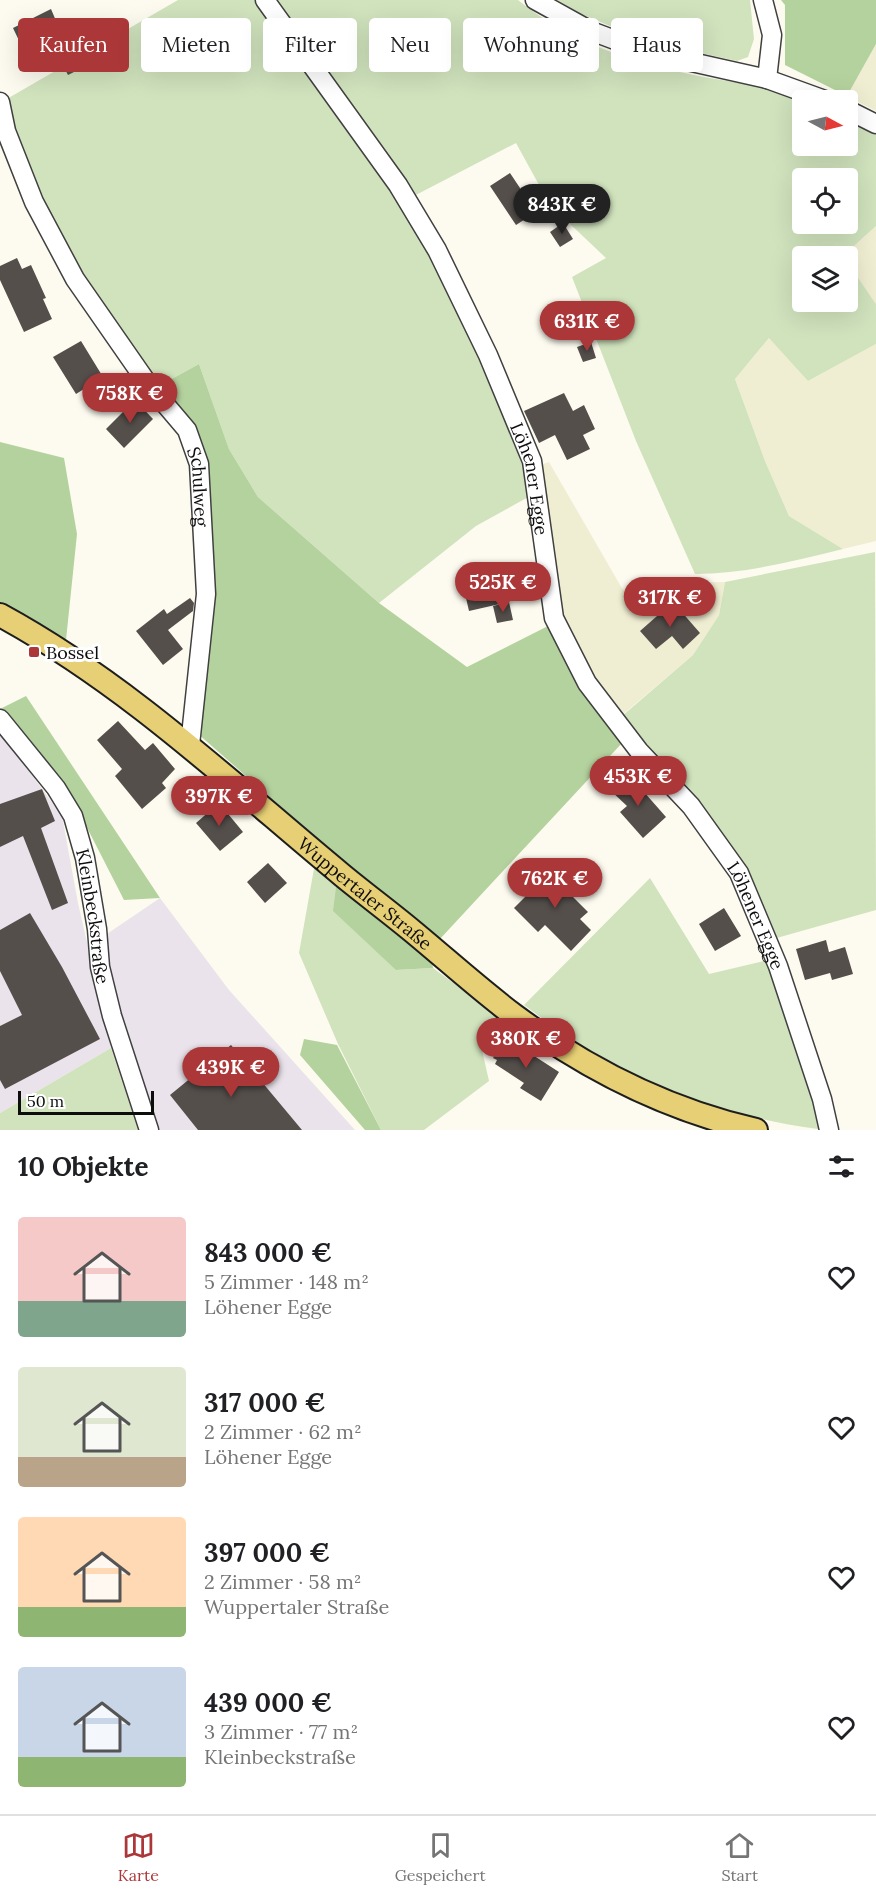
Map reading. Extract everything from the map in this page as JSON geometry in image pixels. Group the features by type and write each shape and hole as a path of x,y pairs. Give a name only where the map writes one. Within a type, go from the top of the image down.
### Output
{"main road":[{"name":"Wuppertaler Straße","path":"0,615 27,629 118,690 190,745 341,874 514,1016 583,1061 659,1099 730,1124 756,1130"}],"street":[{"name":"Löhener Egge","path":"265,0 398,185 437,250 488,355 532,461 554,618 586,683 639,751 691,806 739,873 778,966 822,1099 829,1130"},
{"path":"535,0 591,31 647,52 767,79 797,90"},
{"path":"763,0 772,35 767,79"},
{"name":"Schulweg","path":"0,102 6,131 34,202 75,279 148,384 187,430 200,464 206,594 190,745"},
{"path":"858,115 876,124"},
{"name":"Kleinbeckstraße","path":"0,719 56,788 73,816 85,858 97,929 100,967 112,1016 149,1130"}],"shaded area":[{"path":"876,44 876,111 858,102 858,90 850,90"},
{"path":"876,226 876,304 858,278 858,246 854,246"},
{"path":"770,337 808,381 876,344 876,541 843,549 789,516 765,461 735,379"},
{"path":"549,462 623,590 663,583 725,582 719,615 693,655 620,717 590,679 560,616 537,466"},
{"path":"0,732 62,816 78,903 111,1048 0,1113"},
{"path":"160,898 229,990 355,1130 158,1130 131,1055 98,940"}],"green space":[{"path":"178,0 259,0 272,18 263,18 263,72 309,72 425,239 527,458 532,495 476,526 379,603 258,497 229,449 199,364 157,387 77,275 38,202 5,100 53,72 129,72 129,28 141,21 141,72 251,72 251,18 147,18"},
{"path":"272,0 518,0 544,18 463,18 463,72 599,72 599,47 611,52 611,72 679,72 767,88 792,95 792,156 858,156 858,124 876,135 876,226 854,246 792,246 792,312 858,312 858,278 876,304 876,344 808,381 769,338 735,379 765,461 789,516 843,549 750,569 695,574 636,441 572,277 606,258 550,205 516,143 412,197 323,72 357,72 357,18 285,18"},
{"path":"556,0 750,0 754,39 748,57 737,61 703,54 703,18 611,18 611,26 599,21 599,18 591,18"},
{"path":"781,0 876,0 876,44 850,90 835,90 785,65 785,5"},
{"path":"199,364 229,449 258,497 379,603 467,667 550,625 623,742 439,940 386,899 197,733 204,461 157,387"},
{"path":"0,442 64,458 77,534 66,640 0,603"},
{"path":"875,552 876,910 773,939 752,893 621,717 693,655 719,615 725,582"},
{"path":"26,696 160,898 124,900 78,810 13,729 0,709"},
{"path":"315,863 337,881 396,970 433,968 505,1021 482,1050 489,1081 424,1130 381,1130 338,1044 299,953"},
{"path":"650,878 709,974 768,960 822,1120 818,1129 757,1118 671,1090 589,1050 524,1005"},
{"path":"337,880 432,959 433,968 396,970 333,911"},
{"path":"304,1039 337,1045 381,1130 365,1130 300,1055"},
{"path":"111,1048 138,1130 0,1130 0,1113"}],"building":[{"path":"51,9 55,18 33,18"},
{"path":"18,26 18,38 13,28"},
{"path":"510,173 536,212 516,225 490,186"},
{"path":"563,223 573,239 560,247 550,232"},
{"path":"17,258 22,269 31,265 46,298 43,299 52,319 24,332 0,280 0,266"},
{"path":"81,341 103,377 76,394 53,357"},
{"path":"591,342 596,358 583,362 577,347"},
{"path":"564,393 573,411 584,405 595,429 583,435 590,449 567,460 555,435 539,443 524,411"},
{"path":"135,400 153,419 124,448 106,429"},
{"path":"498,577 504,603 469,611 463,585"},
{"path":"190,598 194,603 193,611 168,630 183,649 163,665 136,631 164,609 167,614"},
{"path":"509,602 513,620 497,623 493,606"},
{"path":"673,602 700,633 683,649 672,636 656,649 640,631"},
{"path":"118,721 145,750 153,743 175,769 162,783 166,788 142,809 115,776 122,769 97,740"},
{"path":"623,776 642,793 644,792 666,817 643,838 620,812 627,806 610,790"},
{"path":"42,789 55,821 41,828 68,903 52,910 23,836 0,847 0,804"},
{"path":"219,803 243,832 220,851 196,823"},
{"path":"268,863 287,883 265,903 247,882"},
{"path":"554,865 569,881 563,887 588,912 580,919 591,930 571,951 545,925 538,932 514,908"},
{"path":"724,908 741,936 715,951 699,924"},
{"path":"30,913 100,1039 5,1089 0,1080 0,1026 22,1015 0,971 0,930"},
{"path":"826,940 829,952 845,947 853,974 832,980 830,973 805,980 796,949"},
{"path":"504,1041 508,1044 511,1041 559,1072 541,1101 520,1088 524,1083 495,1064 497,1060 493,1058"},
{"path":"231,1045 302,1130 198,1130 170,1095"}],"place":[{"name":"Bossel","path":"34,652"}]}
